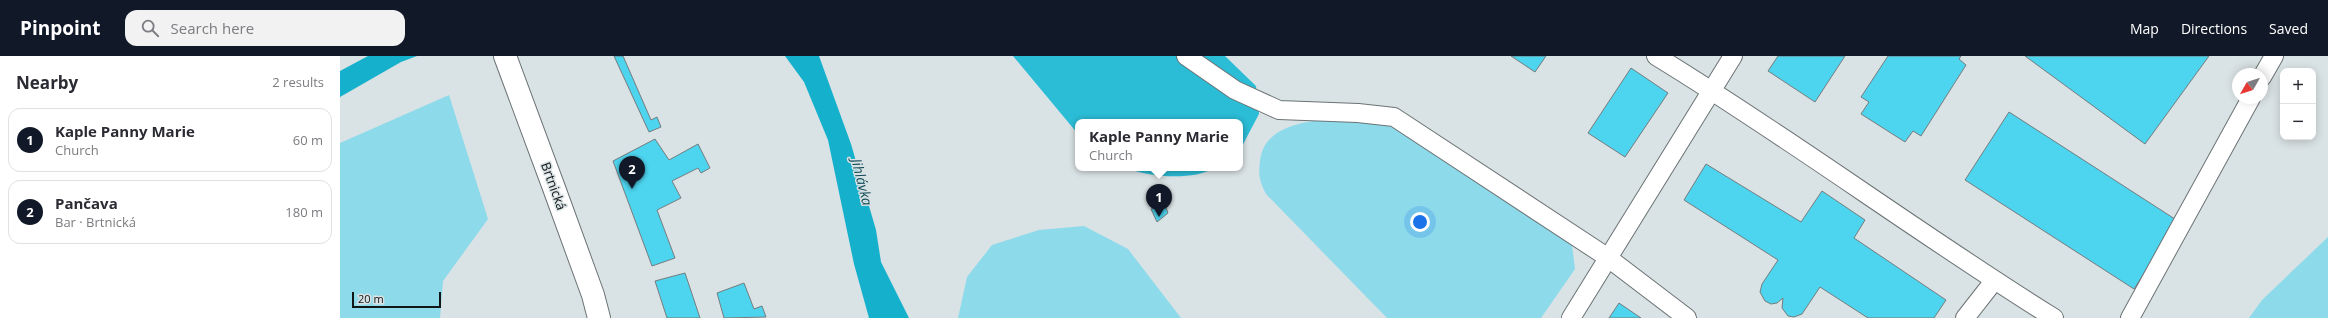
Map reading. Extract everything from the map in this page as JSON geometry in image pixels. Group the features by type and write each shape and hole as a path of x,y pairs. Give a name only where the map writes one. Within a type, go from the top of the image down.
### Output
{"main road":[{"name":"Brtnická","path":"505,56 554,188 599,318"}],"lane":[{"path":"1186,56 1234,90 1279,110 1358,113 1394,117 1607,257 1687,318"},
{"path":"1656,56 1712,90 1994,281 2054,318"},
{"path":"1571,318 1607,257 1733,56"},
{"path":"2267,68 2274,56"},
{"path":"2130,318 2247,104"},
{"path":"1965,318 1994,281"}],"shaded area":[{"path":"1013,56 1225,56 1256,86 1259,114 1243,144 1243,119 1075,119 1075,130"},
{"path":"449,95 488,219 443,281 440,318 340,318 340,143"},
{"path":"1353,117 1394,123 1572,245 1575,269 1541,318 1387,318 1266,194 1260,178 1259,166 1264,147 1272,137 1283,130 1311,121"},
{"path":"1135,171 1207,171 1194,175 1183,176 1146,174"},
{"path":"1084,226 1128,249 1181,318 958,318 967,277 992,245 1039,230"},
{"path":"2328,237 2328,318 2249,318 2262,300"}],"water":[{"path":"368,56 417,56 401,62 340,97 340,71"},
{"name":"Jihlávka","path":"785,56 819,56 851,144 876,230 881,262 909,318 869,318 854,264 828,140 804,82"}],"building":[{"path":"614,56 623,56 651,120 657,117 661,127 649,132"},
{"path":"1511,56 1546,56 1535,72"},
{"path":"1778,56 1845,56 1815,102 1768,71"},
{"path":"1888,56 1961,56 1959,59 1966,65 1921,136 1913,131 1905,142 1861,114 1869,102 1861,97"},
{"path":"2025,56 2209,56 2145,144"},
{"path":"1631,68 1668,93 1625,157 1588,133"},
{"path":"2009,112 2178,221 2134,289 1965,180"},
{"path":"655,139 669,160 698,144 710,168 701,173 698,168 672,181 681,198 657,210 675,258 652,266 613,161"},
{"path":"1706,164 1801,222 1822,191 1865,220 1854,238 1946,300 1934,318 1868,318 1820,287 1802,314 1794,317 1788,316 1782,308 1783,298 1777,303 1771,304 1765,301 1760,292 1762,284 1778,260 1684,200"},
{"path":"1165,205 1168,213 1157,222 1151,209"},
{"path":"685,273 700,318 667,318 655,281"},
{"path":"744,283 754,309 762,306 766,317 724,318 717,293"},
{"path":"1619,303 1641,318 1609,318"}],"place":[{"name":"Pančava","path":"632,189"},
{"name":"Kaple Panny Marie","path":"1159,217"}]}
